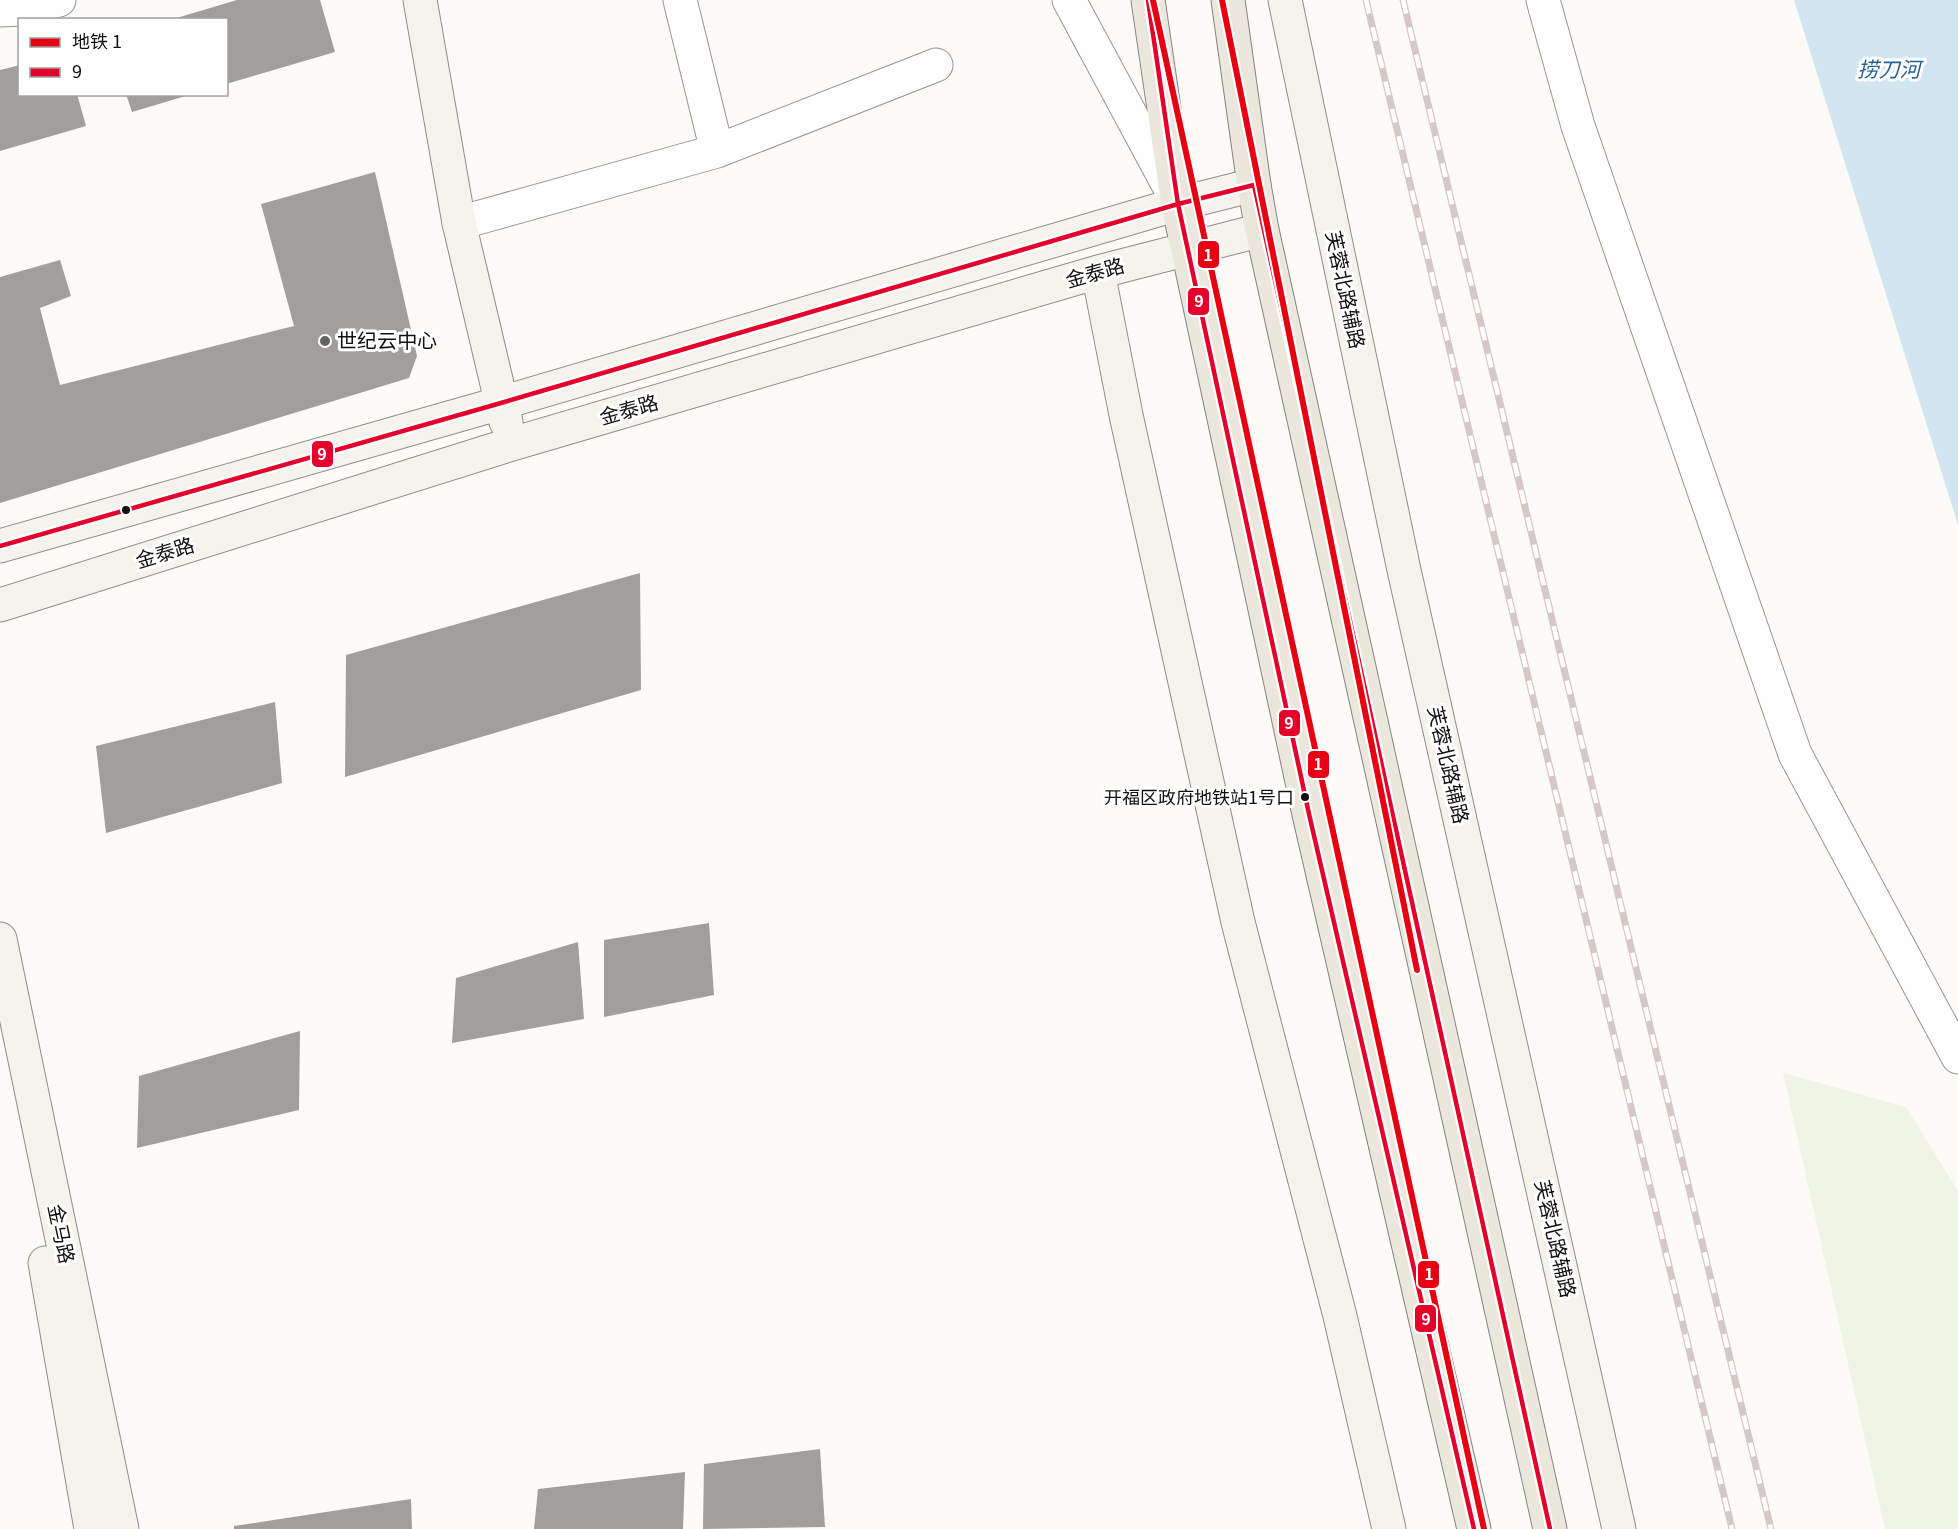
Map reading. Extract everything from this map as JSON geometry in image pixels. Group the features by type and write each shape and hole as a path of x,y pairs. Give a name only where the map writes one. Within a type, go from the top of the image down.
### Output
{"main road":[{"path":"1148,0 1178,204 1309,814 1474,1529"},
{"path":"1228,0 1262,230 1550,1529"}],"street":[{"path":"0,10 24,9 59,0"},
{"path":"420,0 459,223 512,444"},
{"path":"680,0 717,151"},
{"path":"1069,0 1178,204"},
{"name":"芙蓉北路辅路","path":"1285,0 1404,570 1619,1529"},
{"path":"1543,0 1581,138 1795,754 1958,1057"},
{"path":"459,223 717,151 936,65"},
{"path":"0,546 501,403 1178,204 1254,185"},
{"name":"金泰路","path":"0,605 512,444 1098,272 1262,230"},
{"path":"1098,272 1126,415 1238,922 1340,1316 1389,1529"},
{"name":"金马路","path":"0,939 122,1529"},
{"name":"金马路","path":"0,1034 22,1131 91,1529"}],"green space":[{"path":"1783,1073 1906,1107 1958,1191 1958,1529 1885,1529"}],"water":[{"name":"捞刀河","path":"1794,0 1958,0 1958,525"}],"building":[{"path":"237,0 320,0 335,52 228,83 228,18 176,18"},
{"path":"18,66 18,96 78,96 86,126 0,151 0,70"},
{"path":"127,96 186,96 132,112"},
{"name":"世纪云中心","path":"375,172 417,356 409,378 0,503 0,277 60,260 71,296 40,308 60,385 294,326 261,204"},
{"path":"640,573 641,690 345,777 346,655"},
{"path":"275,702 282,783 106,833 96,746"},
{"path":"709,923 714,995 604,1017 604,940"},
{"path":"578,942 584,1019 452,1043 456,978"},
{"path":"300,1031 299,1110 137,1148 139,1076"},
{"path":"820,1449 825,1527 703,1529 704,1464"},
{"path":"685,1472 683,1529 534,1529 538,1489"},
{"path":"411,1499 412,1529 234,1529 234,1526"}],"railway":[{"path":"1366,0 1732,1529"},
{"path":"1403,0 1771,1529"}],"metro line":[{"name":"1","path":"1153,0 1484,1529"},
{"name":"1","path":"1222,0 1417,970"}],"transit line":[{"name":"9","path":"1148,0 1178,204 1309,814 1474,1529"},
{"name":"9","path":"0,546 501,403 1178,204 1254,185 1550,1529"}],"place":[{"name":"世纪云中心","path":"325,341"},
{"name":"开福区政府地铁站1号口","path":"1305,797"}]}
